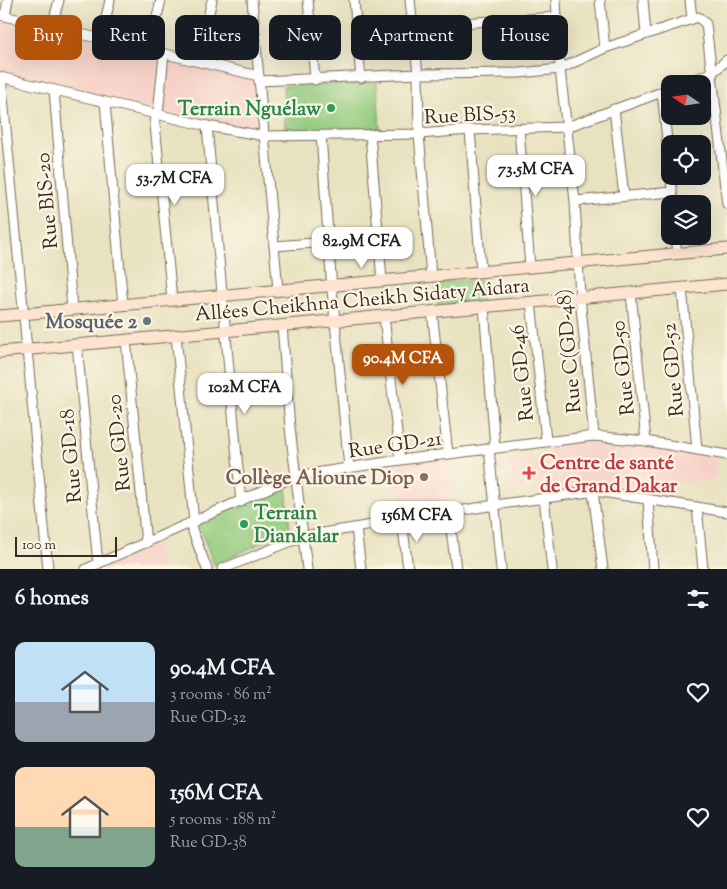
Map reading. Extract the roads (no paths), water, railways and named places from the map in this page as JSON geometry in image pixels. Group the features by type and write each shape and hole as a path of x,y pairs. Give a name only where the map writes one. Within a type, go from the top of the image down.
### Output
{"main road":[{"name":"Allées Cheikhna Cheikh Sidaty Aîdara","path":"0,316 24,317 72,309 172,300 223,299 278,290 332,288 481,271 579,265 727,249"},
{"name":"Allées Cheikhna Cheikh Sidaty Aîdara","path":"0,352 27,347 126,340 226,328 282,325 335,318 384,316 580,296 727,284"}],"street":[{"path":"8,0 2,16 15,19"},
{"path":"55,15 59,0"},
{"path":"107,15 110,0"},
{"path":"157,15 161,0"},
{"path":"198,61 212,0"},
{"path":"252,0 278,290"},
{"path":"308,0 315,80"},
{"path":"354,0 361,78"},
{"path":"410,0 412,15"},
{"name":"Rue C(GD-48)","path":"556,0 557,15"},
{"path":"600,0 605,48"},
{"path":"643,0 646,34"},
{"path":"690,0 692,18"},
{"path":"165,54 198,61 259,79 315,80 418,74 519,73 560,69 605,48 698,17 706,24 727,204"},
{"path":"163,60 156,114 172,300"},
{"path":"417,60 419,134 431,276"},
{"name":"Rue C(GD-48)","path":"559,60 575,201 580,296 594,436"},
{"path":"706,75 713,72 727,60"},
{"path":"0,77 48,569"},
{"name":"Rue BIS-53","path":"0,77 207,126 265,136 419,134 470,130 567,127 661,93"},
{"name":"Rue BIS-20","path":"54,90 72,309"},
{"path":"104,102 124,305"},
{"path":"614,109 624,196"},
{"path":"207,126 241,502"},
{"path":"519,129 530,267"},
{"path":"470,130 481,271"},
{"path":"370,134 382,281"},
{"path":"321,135 328,242 349,468"},
{"path":"672,185 672,195"},
{"path":"575,201 672,192"},
{"path":"274,246 328,242"},
{"path":"676,245 677,254"},
{"name":"Rue GD-52","path":"682,288 697,450"},
{"name":"Rue GD-50","path":"631,293 646,441"},
{"name":"Rue GD-46","path":"531,302 546,440"},
{"path":"484,306 494,505 501,569"},
{"path":"432,311 448,454"},
{"path":"384,316 400,460"},
{"path":"282,325 307,569"},
{"path":"176,335 192,523 207,569"},
{"name":"Rue GD-20","path":"126,340 146,543"},
{"name":"Rue GD-18","path":"77,344 98,564"},
{"name":"Rue GD-21","path":"86,569 241,502 296,476 546,440 594,436 646,441 727,455"},
{"path":"222,569 304,536 494,505 593,492 727,512"},
{"path":"593,492 603,569"},
{"path":"544,498 552,569"},
{"path":"648,500 653,569"},
{"path":"697,507 703,569"},
{"path":"449,513 456,569"},
{"path":"402,520 408,569"},
{"path":"356,528 361,569"}],"place":[{"name":"Terrain Nguélaw","path":"331,108"},
{"name":"Mosquée 2","path":"147,321"},
{"name":"Centre de santé de Grand Dakar","path":"529,473"},
{"name":"Collège Alioune Diop","path":"424,477"},
{"name":"Terrain Diankalar","path":"244,524"}]}
